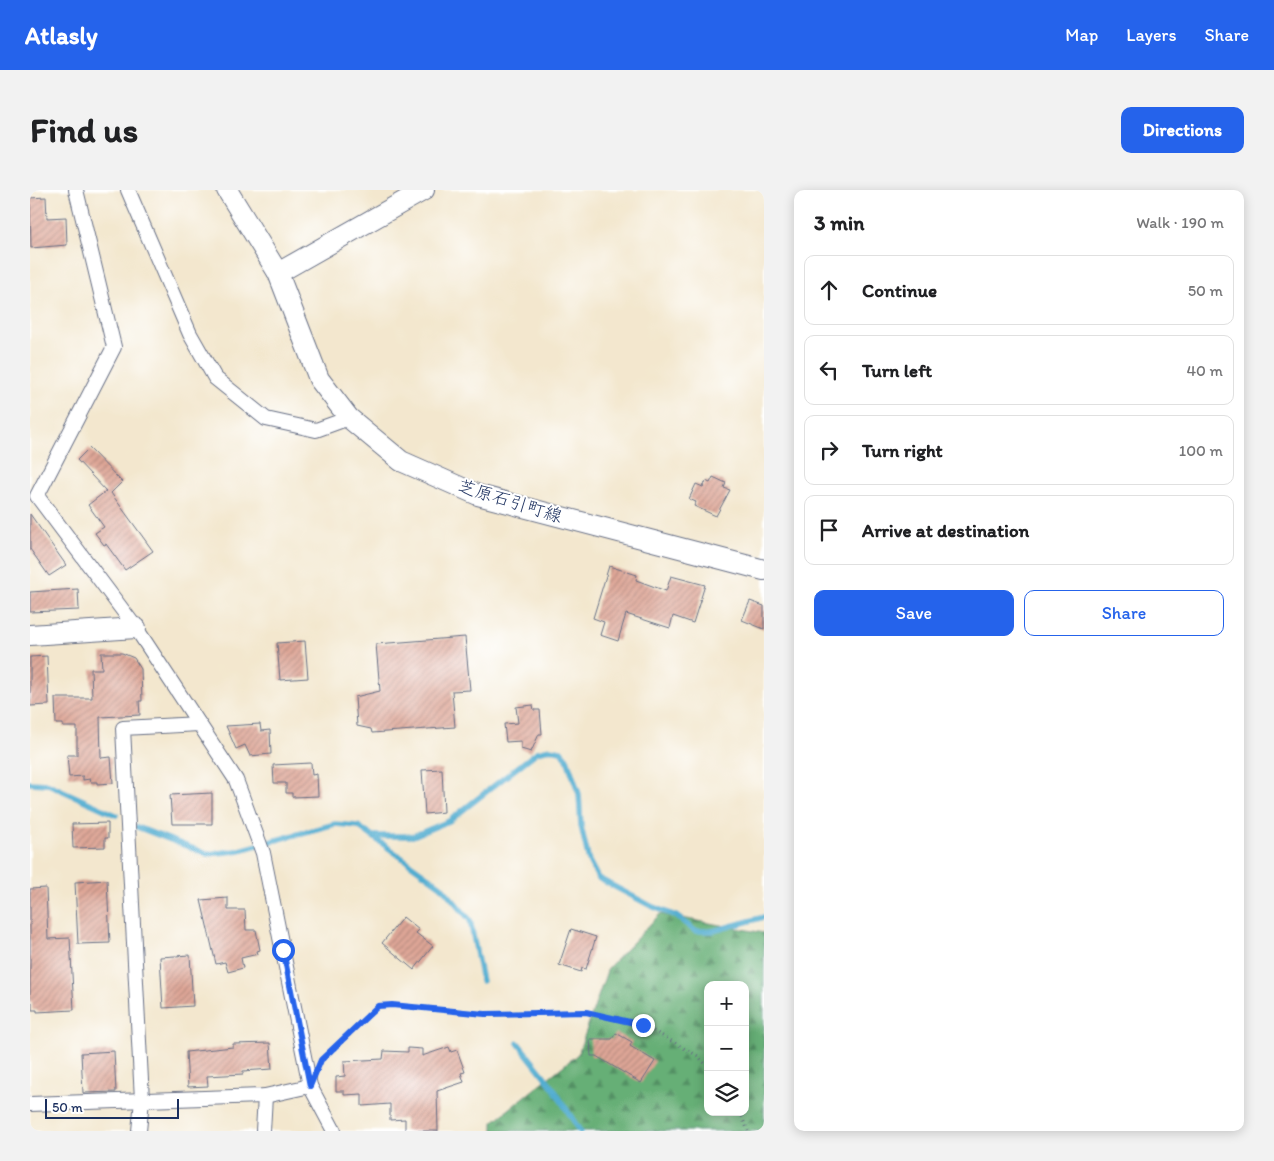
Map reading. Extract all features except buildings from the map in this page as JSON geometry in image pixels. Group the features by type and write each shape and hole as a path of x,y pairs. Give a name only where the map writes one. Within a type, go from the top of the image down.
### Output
{"main road":[{"name":"芝原石引町線","path":"227,190 278,273 319,379 349,418 401,462 478,495 764,570"},
{"path":"278,273 424,190"},
{"path":"30,635 136,628"}],"street":[{"path":"76,190 114,347 37,496 136,628 236,780 263,853 310,1086 334,1131"},
{"path":"128,190 190,334 215,378 266,419 316,430 349,418"},
{"path":"138,1131 142,1100 123,728 199,724"},
{"path":"30,1104 265,1096 310,1086"},
{"path":"264,1131 265,1096"}],"path":[{"path":"310,1086 321,1060 378,1006 392,1005 485,1014 586,1012 643,1025 698,1056 704,1062"},
{"path":"742,1116 748,1131"}],"green space":[{"path":"660,914 764,933 764,1131 493,1131 493,1122 578,1054 608,968"}],"waterway":[{"path":"375,836 413,836 449,821 537,752 550,749 561,751 567,759 579,794 581,826 589,861 598,878 651,906 676,916 695,931 713,931 764,917"},
{"path":"30,783 48,784 116,815"},
{"path":"137,827 207,854 236,851 335,824 358,826 441,886 470,920 482,981"},
{"path":"518,1043 552,1086 580,1131"}],"route":[{"path":"283,950 310,1086 321,1060 378,1006 392,1005 485,1014 586,1012 643,1025"}]}
